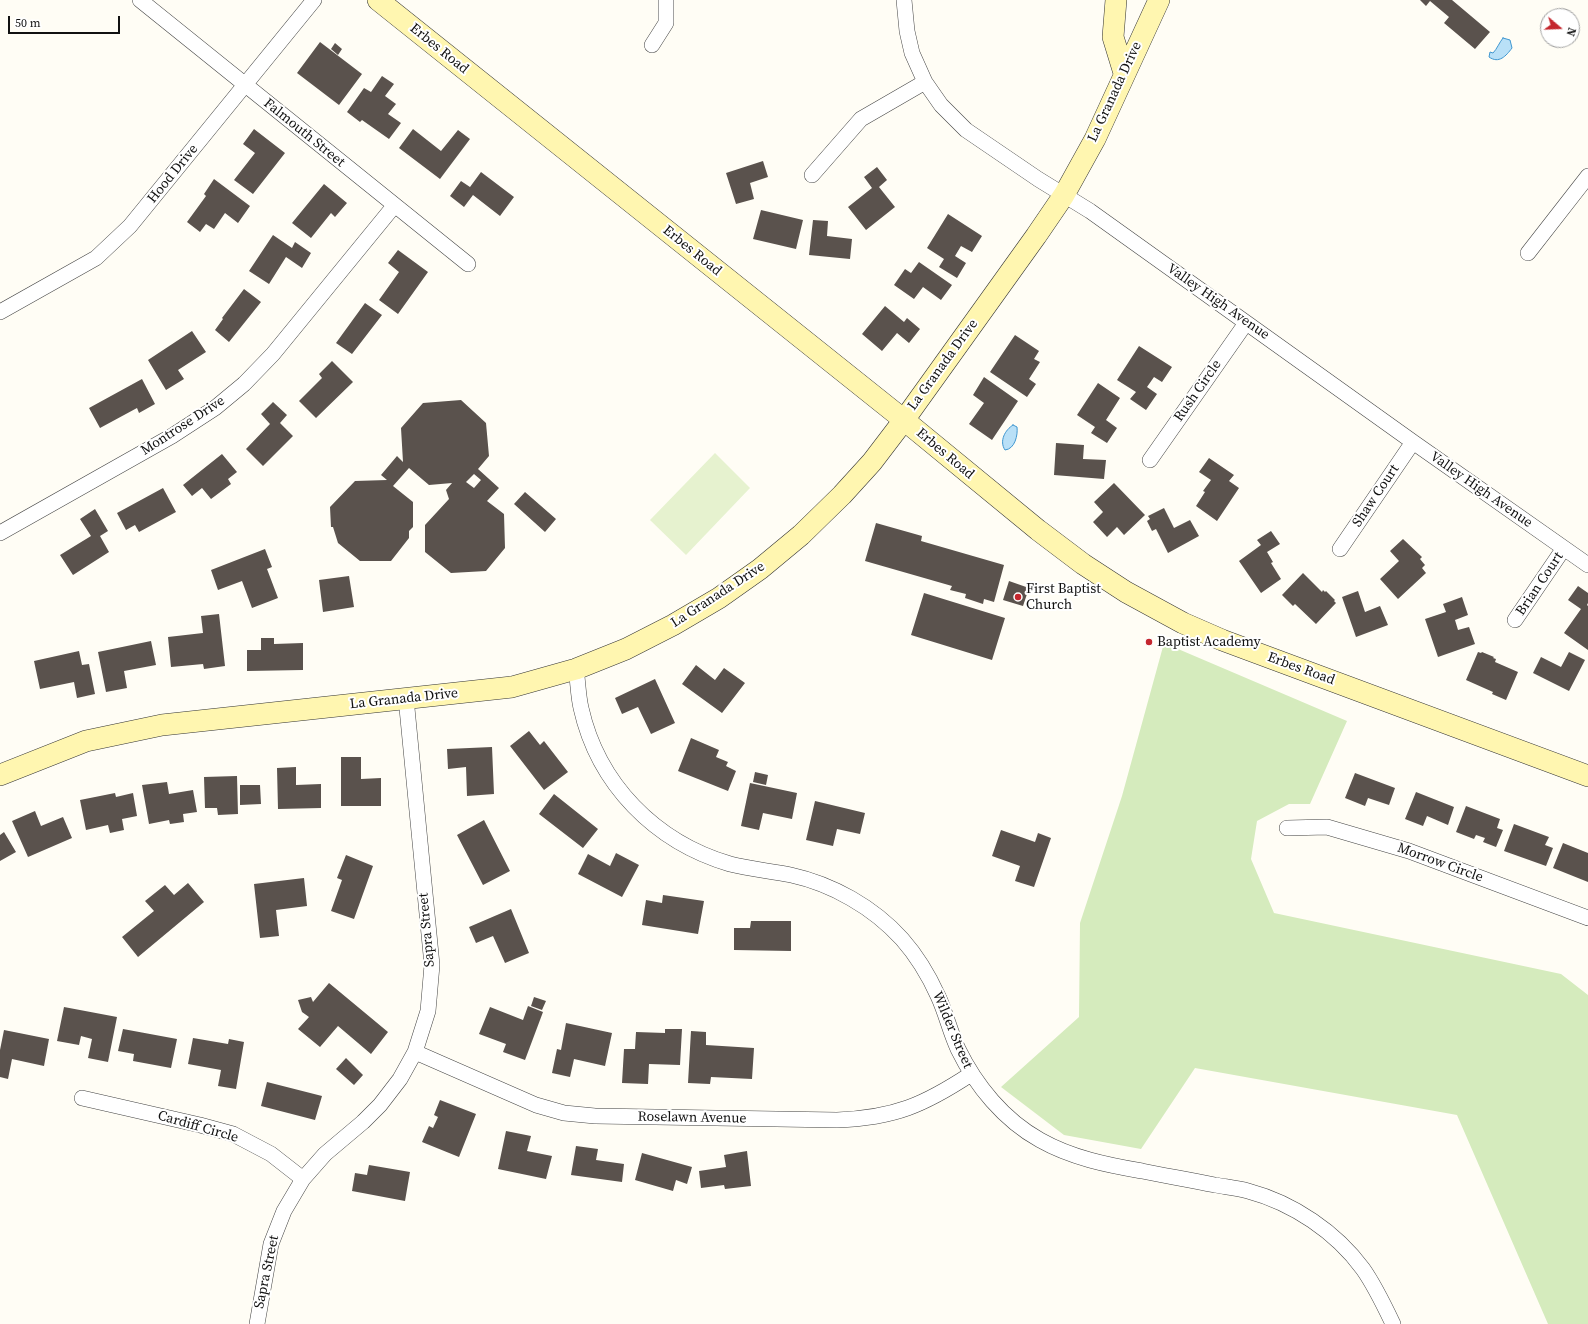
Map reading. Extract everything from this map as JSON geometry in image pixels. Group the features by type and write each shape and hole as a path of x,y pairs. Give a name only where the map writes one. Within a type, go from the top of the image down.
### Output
{"main road":[{"name":"Erbes Road","path":"378,0 904,420 1038,530 1083,564 1126,592 1183,622 1222,640 1588,776"},
{"path":"1116,0 1113,37 1124,73"},
{"name":"La Granada Drive","path":"0,775 86,741 162,725 512,687 576,669 626,649 674,625 719,598 760,569 801,535 842,495 872,462 904,420 1064,195 1095,139 1158,0"}],"street":[{"name":"Falmouth Street","path":"140,0 394,206 468,264"},
{"name":"Hood Drive","path":"0,312 96,258 125,231 314,0"},
{"path":"652,45 666,23 666,0"},
{"name":"Valley High Avenue","path":"904,0 907,31 912,54 925,82 940,105 966,130 1064,195 1588,565"},
{"path":"812,175 861,119 925,82"},
{"path":"1528,253 1588,176"},
{"name":"Montrose Drive","path":"0,533 172,436 215,408 244,384 273,354 394,206"},
{"name":"Rush Circle","path":"1150,460 1246,323"},
{"name":"Shaw Court","path":"1340,549 1413,442"},
{"name":"Brian Court","path":"1515,620 1564,548"},
{"name":"Wilder Street","path":"576,669 581,707 592,745 610,778 636,810 668,836 699,853 731,864 817,882 847,896 875,914 902,939 926,972 938,996 957,1047 971,1074 993,1102 1015,1123 1038,1139 1064,1152 1102,1164 1249,1191 1283,1203 1307,1216 1336,1238 1362,1268 1379,1295 1392,1324"},
{"name":"Sapra Street","path":"257,1324 271,1244 284,1211 303,1179 325,1154 363,1122 380,1105 400,1079 414,1052 428,1011 432,965 406,698"},
{"name":"Morrow Circle","path":"1287,828 1327,827 1409,851 1588,918"},
{"name":"Roselawn Avenue","path":"414,1052 536,1105 564,1113 596,1116 837,1120 862,1119 891,1114 918,1105 943,1093 971,1074"},
{"name":"Cardiff Circle","path":"82,1098 233,1134 272,1154 303,1179"}],"green space":[{"path":"715,453 750,488 686,555 650,520"},
{"path":"1164,643 1347,721 1310,804 1289,804 1257,821 1251,859 1274,913 1561,974 1588,995 1588,1324 1548,1324 1457,1115 1195,1068 1141,1149 1064,1135 1001,1087 1079,1017 1080,923 1122,796"}],"water":[{"path":"1503,38 1510,40 1512,48 1502,58 1496,60 1489,57 1490,52 1493,53 1496,50"},
{"path":"1013,425 1017,427 1016,438 1011,447 1005,450 1003,447 1003,439 1005,433"}],"building":[{"path":"1420,0 1452,0 1490,32 1475,49 1444,23 1449,17 1430,1 1426,6"},
{"path":"320,42 362,74 339,105 297,73"},
{"path":"335,43 342,49 338,55 331,49"},
{"path":"382,76 394,84 385,96 396,104 388,114 401,123 389,139 362,120 360,122 347,112 364,88 371,92"},
{"path":"254,129 285,153 253,194 234,180 255,153 243,144"},
{"path":"413,129 441,151 458,130 470,139 440,179 399,148"},
{"path":"763,161 768,177 750,183 754,199 736,204 726,173"},
{"path":"877,167 887,180 879,187 895,207 866,230 848,207 872,188 864,177"},
{"path":"481,172 514,197 500,216 473,195 464,207 450,196 461,181 470,187"},
{"path":"214,179 250,206 238,223 225,213 214,229 206,224 200,232 187,222 206,196 204,194"},
{"path":"324,184 347,203 335,217 331,213 311,238 292,223"},
{"path":"761,210 803,220 796,249 753,239"},
{"path":"948,214 982,236 972,252 961,246 955,256 966,263 957,278 939,267 944,259 927,248"},
{"path":"813,220 828,221 827,236 852,239 850,259 809,255"},
{"path":"273,235 292,248 295,242 311,253 302,268 286,257 269,284 249,271"},
{"path":"398,250 428,272 398,314 379,300 399,272 388,263"},
{"path":"919,262 952,285 941,300 923,287 914,299 894,285 905,269 911,273"},
{"path":"244,289 261,302 229,342 215,330 223,319 222,318"},
{"path":"365,303 382,315 352,354 336,343"},
{"path":"885,306 904,322 907,318 920,329 909,343 897,333 882,351 862,334"},
{"path":"192,331 206,352 178,370 184,379 166,390 148,360"},
{"path":"1015,335 1039,351 1034,359 1040,362 1029,379 1036,384 1027,397 990,372"},
{"path":"1139,346 1172,367 1162,382 1154,377 1147,387 1157,394 1146,410 1130,399 1136,392 1117,380"},
{"path":"332,361 353,382 316,418 299,401 322,378 319,374"},
{"path":"984,377 1018,401 992,440 969,424 984,403 973,395"},
{"path":"142,379 155,404 139,413 137,408 100,428 89,408"},
{"path":"1098,383 1120,398 1106,420 1117,428 1107,443 1091,433 1095,427 1077,415"},
{"path":"461,400 486,423 489,456 478,469 499,488 487,501 504,514 505,548 486,571 451,573 425,552 425,525 449,499 446,490 452,483 429,485 409,468 393,486 413,502 413,527 409,531 409,538 391,561 360,561 338,543 333,527 331,527 330,507 355,481 387,480 381,475 397,456 403,462 401,428 423,403","holes":["474,474 481,480 474,488 466,482"]},
{"path":"273,402 287,415 280,423 293,436 263,466 246,449 270,424 261,414"},
{"path":"1056,443 1084,445 1083,459 1106,460 1104,479 1054,475"},
{"path":"222,454 237,472 228,479 231,484 211,499 202,488 192,496 183,485"},
{"path":"1209,458 1234,475 1229,481 1239,488 1217,521 1196,506 1205,492 1203,491 1211,480 1199,472"},
{"path":"1114,483 1145,515 1124,535 1117,527 1107,537 1093,522 1103,512 1094,502"},
{"path":"163,488 176,512 139,532 135,525 126,530 117,513"},
{"path":"525,492 556,519 545,532 514,504"},
{"path":"1164,508 1174,528 1190,520 1199,536 1168,553 1156,529 1152,531 1147,521 1150,519 1148,516"},
{"path":"95,509 108,531 100,536 109,552 73,575 60,555 91,536 80,519"},
{"path":"876,523 922,536 921,541 1004,565 994,602 984,599 983,604 965,598 966,594 950,590 952,586 865,561"},
{"path":"1271,531 1280,544 1267,552 1273,562 1271,563 1281,579 1261,593 1239,561 1261,545 1257,540"},
{"path":"1403,539 1422,557 1420,559 1425,565 1422,568 1426,573 1398,599 1380,579 1399,561 1390,551"},
{"path":"265,549 272,567 267,569 278,598 252,608 242,581 218,590 211,570"},
{"path":"1303,573 1322,592 1323,590 1325,592 1326,591 1336,603 1316,624 1295,604 1293,606 1282,595"},
{"path":"349,576 354,607 323,612 319,580"},
{"path":"1009,581 1029,588 1023,606 1003,600"},
{"path":"1578,586 1588,593 1588,650 1564,633 1581,609 1568,600"},
{"path":"1358,591 1365,612 1380,606 1388,625 1356,637 1342,597"},
{"path":"924,593 1005,618 992,660 911,635"},
{"path":"1462,597 1468,615 1455,620 1458,630 1469,627 1475,644 1438,657 1425,619 1446,612 1443,604"},
{"path":"219,614 225,666 204,669 203,664 171,667 168,637 203,633 201,616"},
{"path":"261,638 274,638 274,644 303,643 303,670 247,671 247,650 261,650"},
{"path":"151,641 156,665 124,671 127,688 106,692 98,652"},
{"path":"79,651 82,665 89,664 95,694 77,698 74,682 40,689 34,661"},
{"path":"1478,652 1494,657 1493,658 1496,659 1495,662 1518,672 1506,700 1492,694 1493,692 1466,680"},
{"path":"1569,652 1585,660 1569,691 1533,673 1541,657 1561,667"},
{"path":"696,665 715,680 724,668 745,683 722,713 682,684"},
{"path":"655,679 675,723 651,734 638,707 622,714 615,698"},
{"path":"529,731 540,745 544,741 568,772 544,790 510,746"},
{"path":"691,738 719,750 716,757 728,762 726,766 736,771 728,791 678,771"},
{"path":"492,747 494,794 467,796 466,767 448,769 447,749"},
{"path":"341,757 361,757 361,779 381,778 381,806 341,806"},
{"path":"296,767 296,785 321,784 321,808 278,809 277,768"},
{"path":"755,772 768,775 766,785 753,782"},
{"path":"1355,773 1395,788 1389,805 1368,798 1365,806 1345,798"},
{"path":"237,776 238,814 218,815 217,808 205,808 204,777"},
{"path":"167,782 169,794 193,790 197,812 183,814 184,822 170,824 169,820 149,824 142,785"},
{"path":"750,783 797,793 792,819 763,813 759,830 741,826"},
{"path":"240,785 260,785 261,804 240,805"},
{"path":"1416,792 1454,807 1448,825 1427,816 1423,826 1405,819"},
{"path":"115,793 116,797 133,793 137,816 122,819 124,830 110,833 108,825 86,830 80,800"},
{"path":"554,794 598,829 583,848 539,814"},
{"path":"815,801 865,813 860,834 837,829 833,846 806,840"},
{"path":"1466,806 1500,819 1497,828 1503,830 1496,847 1483,842 1485,838 1476,835 1474,839 1456,832"},
{"path":"35,811 41,826 63,817 72,838 28,857 12,821"},
{"path":"484,820 510,871 483,885 457,835"},
{"path":"1514,824 1549,837 1545,845 1553,848 1546,866 1504,851"},
{"path":"1001,830 1035,842 1038,833 1051,838 1034,887 1015,881 1020,866 992,856"},
{"path":"4,832 16,852 0,861 0,835"},
{"path":"1563,843 1588,853 1588,882 1553,868"},
{"path":"616,853 639,865 622,897 578,874 588,854 610,866"},
{"path":"346,855 373,866 354,919 331,911 342,880 337,878"},
{"path":"304,878 307,906 276,910 279,936 260,938 254,884"},
{"path":"188,883 204,902 138,957 122,937 154,911 145,901 165,885 174,895"},
{"path":"663,895 704,901 698,934 642,925 646,900 662,903"},
{"path":"511,909 529,953 505,963 493,936 476,943 469,927"},
{"path":"751,921 791,921 791,951 734,950 734,928 750,928"},
{"path":"329,983 388,1032 371,1054 338,1026 320,1047 298,1029 309,1017 302,1012 298,1000 311,997 313,1002"},
{"path":"534,997 546,1001 542,1010 531,1006"},
{"path":"528,1006 543,1012 525,1060 503,1052 506,1044 479,1034 490,1007 523,1020"},
{"path":"64,1007 117,1017 108,1062 88,1058 92,1039 81,1036 79,1045 57,1041"},
{"path":"566,1023 612,1033 605,1066 574,1059 570,1077 552,1073 557,1049 561,1050"},
{"path":"123,1029 177,1039 171,1068 133,1061 134,1054 118,1051"},
{"path":"665,1029 682,1029 680,1065 649,1064 648,1084 622,1083 624,1049 635,1049 636,1032 665,1033"},
{"path":"4,1030 49,1039 44,1066 12,1059 8,1079 0,1077 0,1050"},
{"path":"691,1031 706,1032 706,1045 754,1048 752,1079 711,1077 710,1084 688,1083"},
{"path":"193,1038 228,1044 229,1039 244,1042 236,1089 218,1086 221,1070 188,1064"},
{"path":"346,1058 363,1075 354,1085 336,1069"},
{"path":"267,1082 322,1096 315,1120 261,1106"},
{"path":"440,1100 476,1114 459,1157 422,1142 429,1126 433,1128 438,1117 434,1115"},
{"path":"506,1131 531,1136 527,1151 552,1156 546,1179 498,1169"},
{"path":"576,1146 598,1149 596,1160 624,1164 622,1182 571,1175"},
{"path":"747,1151 751,1186 725,1189 724,1185 701,1188 699,1171 726,1167 724,1155"},
{"path":"642,1153 692,1167 687,1184 676,1180 673,1191 635,1180"},
{"path":"369,1165 410,1172 405,1201 352,1191 355,1173 367,1175"}],"place":[{"name":"First Baptist Church","path":"1018,597"},
{"name":"Baptist Academy","path":"1149,642"}]}
